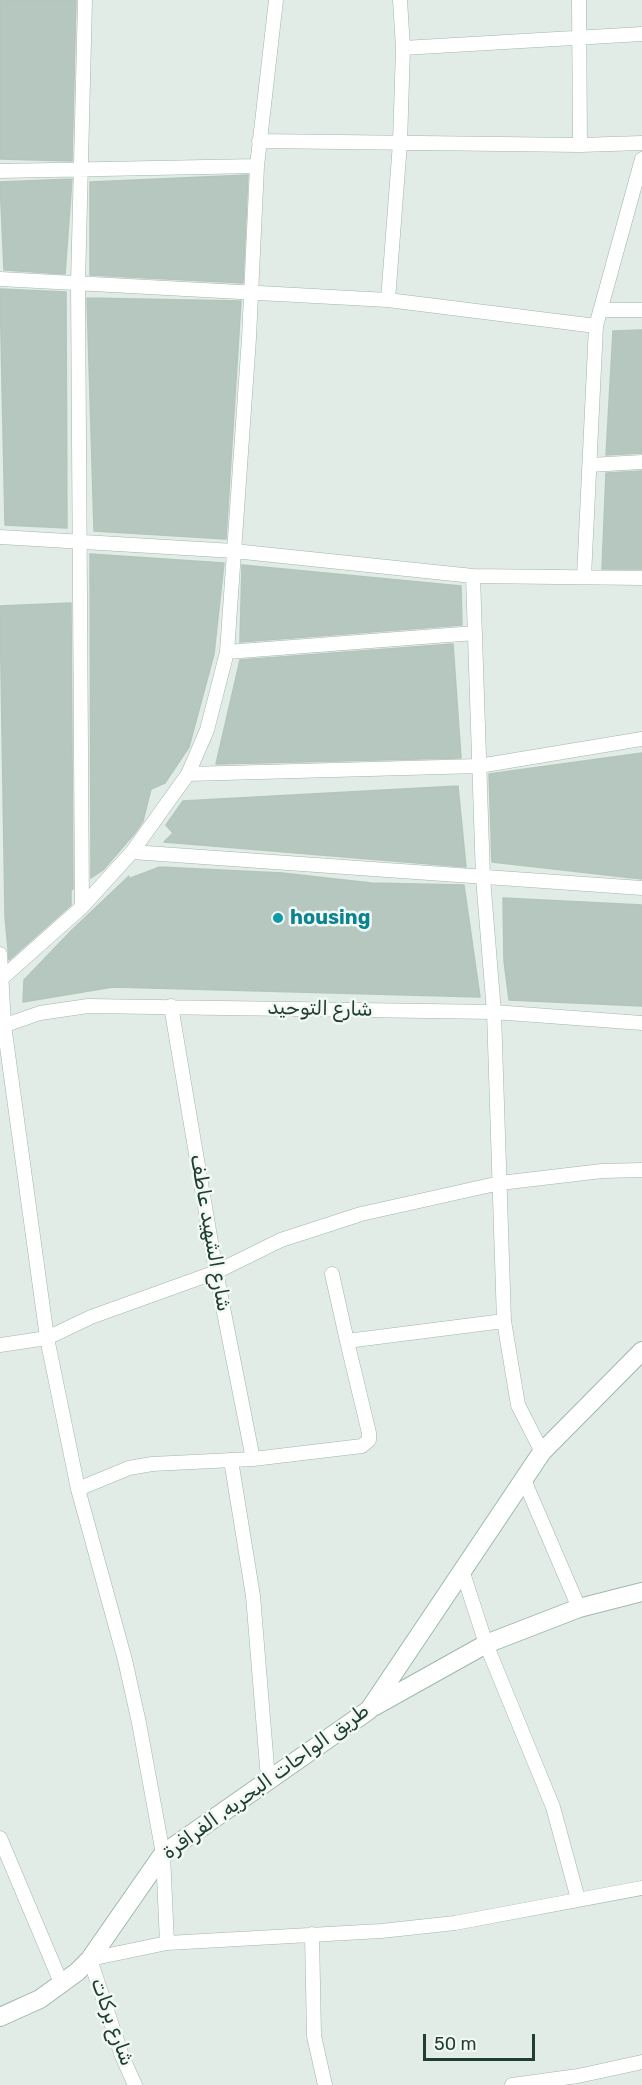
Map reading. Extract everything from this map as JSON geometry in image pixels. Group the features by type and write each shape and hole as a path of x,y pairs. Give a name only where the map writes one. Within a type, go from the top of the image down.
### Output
{"main road":[{"name":"طريق الواحات البحريه, الفرافرة","path":"0,2017 40,1999 62,1985 90,1959 163,1854 369,1710 542,1452 642,1351"},
{"path":"369,1710 486,1644 579,1608 642,1592"}],"street":[{"path":"82,907 78,284 85,0"},
{"path":"1,979 82,907 132,852 188,774 207,730 227,652 252,292 257,166 276,0"},
{"path":"388,300 400,143 402,48 400,0"},
{"path":"579,0 580,146"},
{"path":"402,48 642,34"},
{"path":"259,141 580,146 642,143"},
{"path":"584,577 596,326 642,159"},
{"path":"0,171 257,166"},
{"path":"0,279 388,300 596,326"},
{"path":"600,310 642,310"},
{"path":"590,465 642,462"},
{"path":"0,537 234,551 473,576 642,578"},
{"path":"473,576 483,878 495,1012 504,1321 518,1405 542,1452"},
{"path":"227,652 475,633"},
{"path":"188,774 479,766 642,739"},
{"path":"132,852 642,888"},
{"path":"0,954 2,1026 47,1338 78,1489 125,1660 163,1854 166,1943"},
{"name":"شارع التوحيد","path":"2,1026 40,1013 88,1006 495,1012 642,1023"},
{"name":"شارع الشهيد عاطف","path":"171,1006 216,1272 253,1460"},
{"path":"0,1345 47,1338 91,1317 216,1272 281,1240 316,1227 500,1183 602,1171 642,1170"},
{"path":"78,1489 129,1468 152,1464 253,1460 367,1444 369,1433 332,1274"},
{"path":"347,1341 504,1321"},
{"path":"231,1460 253,1596 268,1779"},
{"path":"524,1480 579,1608"},
{"path":"463,1573 486,1644 554,1807 578,1899"},
{"path":"0,1838 62,1985"},
{"path":"90,1959 166,1943 381,1931 455,1923 642,1888"},
{"path":"312,1934 314,2036 325,2085"},
{"name":"شارع بركات","path":"90,1959 122,2056 135,2085"},
{"path":"512,2085 578,2076 642,2062"}],"building":[{"path":"0,0 76,0 72,161 0,159"},
{"path":"248,175 243,283 90,275 90,182"},
{"path":"72,179 65,274 4,270 0,182"},
{"path":"0,289 66,292 67,528 5,525"},
{"path":"87,298 241,301 226,539 94,531"},
{"path":"642,330 642,453 606,455 613,331"},
{"path":"642,471 642,569 602,569 606,473"},
{"path":"90,554 224,563 214,654 189,747 165,783 151,789 143,821 134,834 103,870 91,878"},
{"path":"242,565 461,586 462,625 240,642"},
{"path":"71,603 73,889 71,890 71,905 9,960 5,917 0,606"},
{"path":"453,644 461,758 216,764 240,660"},
{"path":"642,753 642,879 492,862 489,774"},
{"path":"458,786 466,867 164,842 173,833 166,825 183,801"},
{"name":"housing","path":"160,867 282,873 371,883 464,885 480,997 113,987 23,1002 24,980 71,931 129,876 128,879"},
{"path":"503,898 642,905 642,1006 509,1000 504,961"}],"place":[{"name":"housing","path":"278,918"}]}
